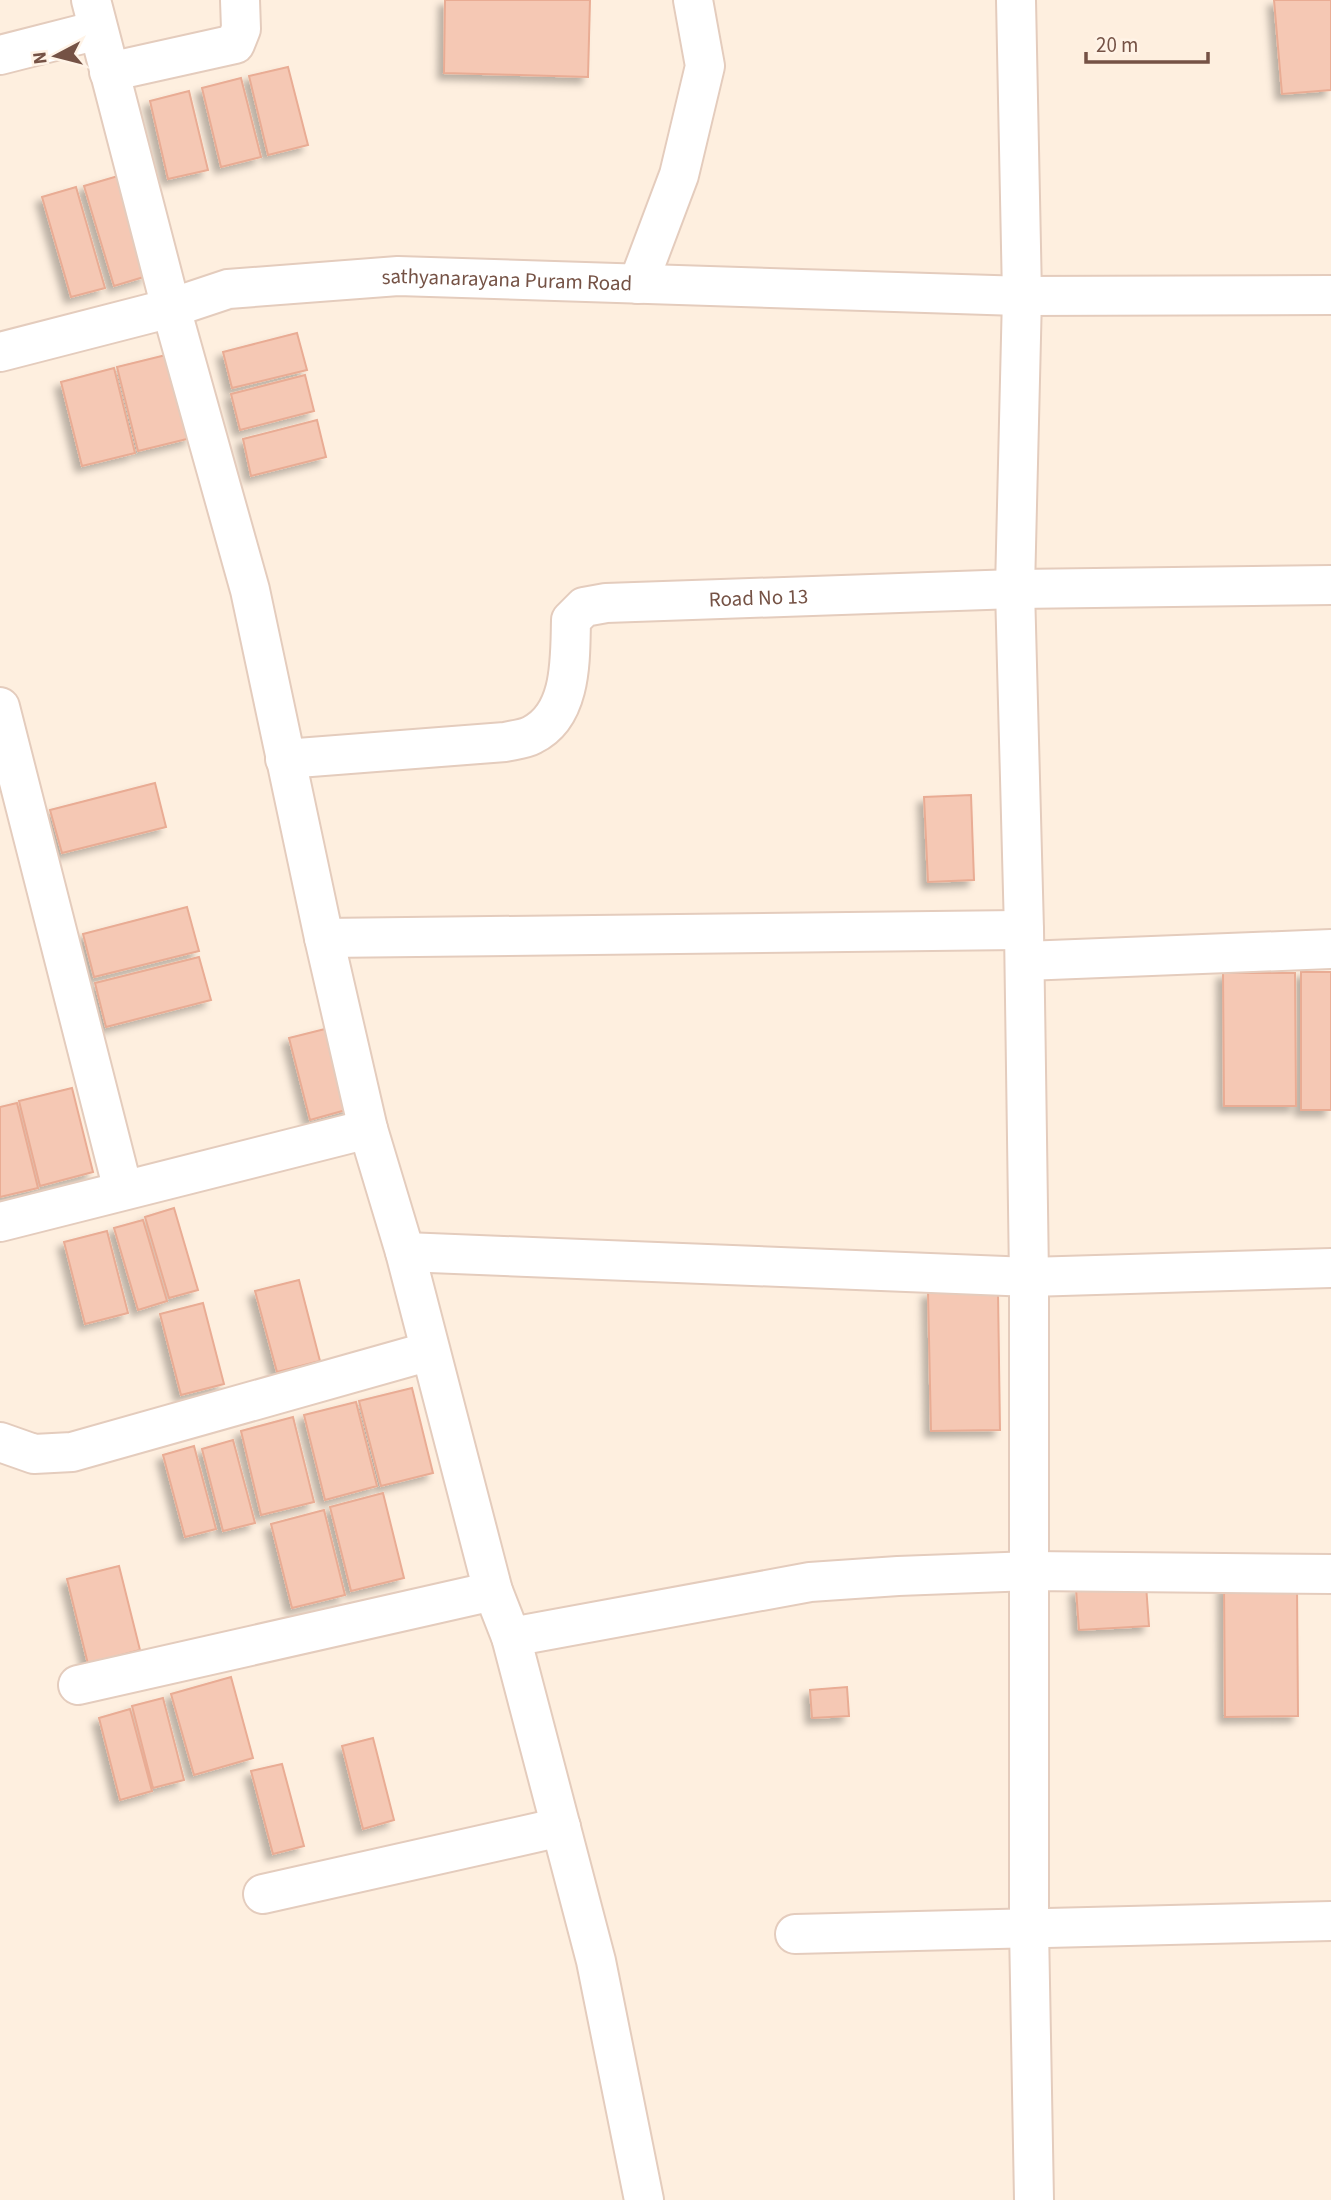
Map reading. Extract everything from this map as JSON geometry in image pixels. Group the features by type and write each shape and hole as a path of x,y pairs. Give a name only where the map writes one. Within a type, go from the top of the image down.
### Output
{"street":[{"path":"109,72 235,44 241,29 240,0"},
{"path":"638,284 679,175 705,66 693,0"},
{"path":"1016,0 1022,296 1015,589 1029,1277 1029,1928 1034,2200"},
{"path":"0,55 94,15 171,308 250,590 324,938 368,1129 405,1252 493,1591 511,1637 596,1961 644,2200"},
{"name":"sathyanarayana Puram Road","path":"0,352 171,308 228,289 398,276 1022,296 1331,295"},
{"name":"Road No 13","path":"285,759 505,742 533,735 554,717 564,693 571,620 584,607 606,603 1015,589 1331,585"},
{"path":"0,707 123,1191"},
{"path":"324,938 1331,949"},
{"path":"0,1222 368,1129"},
{"path":"405,1252 1029,1277 1331,1268"},
{"path":"0,1442 34,1454 72,1452 430,1351"},
{"path":"511,1637 810,1582 1030,1571 1331,1574"},
{"path":"78,1685 493,1591"},
{"path":"263,1894 561,1827"},
{"path":"795,1934 1331,1921"}],"building":[{"path":"445,0 590,0 588,77 444,73"},
{"path":"1274,0 1331,0 1331,90 1282,94"},
{"path":"288,67 308,145 268,155 249,76"},
{"path":"241,78 261,157 221,167 202,88"},
{"path":"189,91 208,170 168,179 150,101"},
{"path":"118,176 147,276 114,286 84,186"},
{"path":"76,187 105,288 71,297 42,197"},
{"path":"297,333 307,370 232,388 223,352"},
{"path":"170,354 191,438 138,451 117,367"},
{"path":"114,368 135,453 82,466 61,382"},
{"path":"305,375 314,411 240,430 231,394"},
{"path":"317,420 326,457 251,476 243,439"},
{"path":"155,783 166,827 62,853 50,810"},
{"path":"971,795 974,880 928,882 924,797"},
{"path":"187,907 199,951 94,977 83,934"},
{"path":"199,957 211,1000 106,1027 95,983"},
{"path":"1301,972 1331,972 1331,1110 1301,1110"},
{"path":"1223,973 1295,973 1296,1106 1224,1106"},
{"path":"333,1027 353,1108 310,1120 289,1038"},
{"path":"72,1088 93,1172 40,1186 19,1101"},
{"path":"17,1103 38,1188 0,1197 0,1107"},
{"path":"174,1208 198,1290 169,1298 145,1217"},
{"path":"143,1220 167,1301 138,1310 114,1228"},
{"path":"107,1231 128,1313 85,1324 64,1242"},
{"path":"299,1280 320,1361 277,1372 255,1291"},
{"path":"928,1292 998,1292 1000,1430 931,1431"},
{"path":"203,1303 224,1384 181,1395 160,1314"},
{"path":"412,1388 433,1473 381,1486 359,1401"},
{"path":"356,1402 377,1486 325,1500 304,1415"},
{"path":"293,1417 314,1502 261,1515 241,1431"},
{"path":"233,1440 255,1523 223,1531 202,1449"},
{"path":"194,1446 216,1529 185,1537 163,1455"},
{"path":"383,1493 404,1578 351,1591 330,1507"},
{"path":"324,1510 345,1595 292,1608 271,1524"},
{"path":"119,1566 140,1650 88,1664 67,1579"},
{"path":"1146,1585 1149,1626 1079,1630 1076,1589"},
{"path":"1224,1585 1297,1585 1298,1716 1225,1717"},
{"path":"231,1677 253,1758 194,1775 171,1694"},
{"path":"847,1687 849,1716 812,1718 810,1690"},
{"path":"163,1698 184,1780 153,1788 132,1706"},
{"path":"130,1709 152,1791 120,1800 99,1718"},
{"path":"373,1738 394,1820 363,1829 342,1746"},
{"path":"282,1764 304,1846 273,1854 251,1771"}]}
